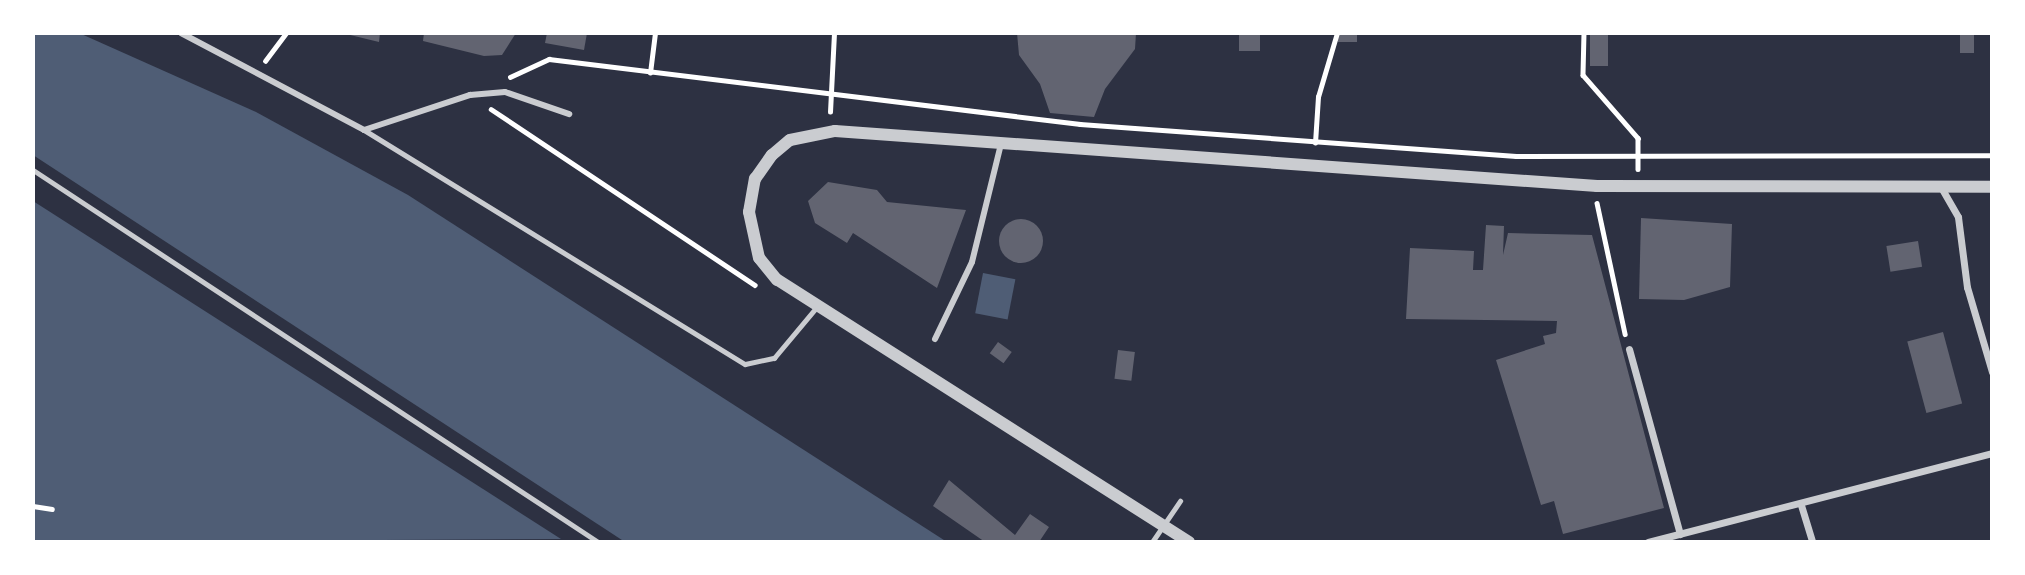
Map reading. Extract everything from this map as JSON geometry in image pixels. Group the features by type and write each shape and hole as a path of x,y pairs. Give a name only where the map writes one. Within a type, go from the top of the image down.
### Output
{"street":[{"path":"181,33 364,130 470,95 505,92 569,114"},
{"path":"1189,542 815,309 759,258 749,212 755,179 772,155 790,140 813,134 1597,186 1941,189 1992,187"},
{"path":"935,339 972,262 1000,148"},
{"path":"1941,189 1958,217 1967,287 1992,372"},
{"path":"1629,349 1680,534"},
{"path":"1648,542 1801,505 1992,453"},
{"path":"1801,505 1812,542"}],"lane":[{"path":"364,130 745,364 774,358 815,309"},
{"path":"33,170 598,542"},
{"path":"1152,542 1180,501"}],"path":[{"path":"257,73 286,33"},
{"path":"650,73 655,33"},
{"path":"828,96 834,33"},
{"path":"1314,168 1318,97 1337,33"},
{"path":"1584,33 1583,75 1638,138 1639,155"},
{"path":"504,80 549,59 828,96 1315,141 1516,156 1992,155"},
{"path":"470,95 764,292"},
{"path":"1597,186 1597,224 1629,349"},
{"path":"33,506 52,509"}],"water":[{"path":"33,33 79,33 256,112 408,195 947,542 625,542 33,155"},
{"path":"33,201 561,539 33,542"},
{"path":"983,273 1015,279 1008,320 975,313"}],"building":[{"path":"342,33 380,33 379,42"},
{"path":"424,33 516,33 502,55 484,56 423,41"},
{"path":"547,33 587,33 584,50 545,43"},
{"path":"1017,33 1136,33 1135,49 1105,89 1094,117 1050,113 1040,84 1019,55"},
{"path":"1239,33 1260,33 1260,51 1239,51"},
{"path":"1338,33 1357,33 1357,42 1338,42"},
{"path":"1590,33 1608,33 1608,66 1590,66"},
{"path":"1960,33 1974,33 1974,53 1960,53"},
{"path":"828,182 877,190 887,202 966,210 937,288 853,233 847,243 815,223 808,201"},
{"path":"1641,218 1732,224 1730,287 1684,300 1639,299"},
{"path":"1021,219 1030,220 1037,225 1042,232 1042,250 1037,257 1030,262 1021,263 1012,262 1005,257 1000,250 999,241 1000,232 1005,225 1012,220"},
{"path":"1486,225 1504,226 1503,255 1508,233 1592,235 1664,508 1563,534 1554,501 1541,505 1496,360 1545,344 1543,336 1556,333 1557,321 1406,319 1410,248 1474,251 1473,270 1483,270"},
{"path":"1918,241 1922,267 1890,272 1886,246"},
{"path":"1943,332 1962,403 1926,413 1907,342"},
{"path":"998,342 1012,352 1004,363 990,353"},
{"path":"1118,350 1135,352 1131,381 1114,379"},
{"path":"949,480 1015,535 1030,514 1049,527 1039,542 985,542 933,506"}]}
